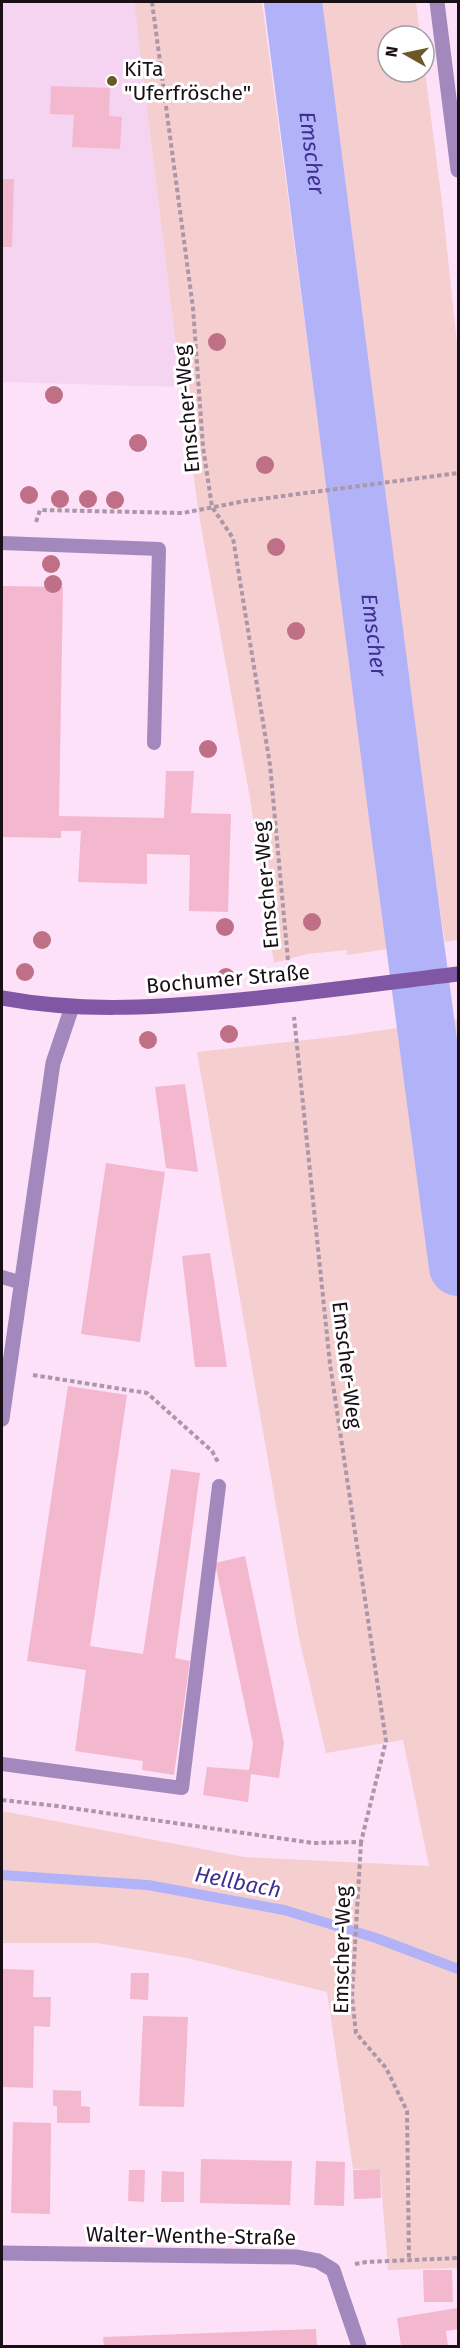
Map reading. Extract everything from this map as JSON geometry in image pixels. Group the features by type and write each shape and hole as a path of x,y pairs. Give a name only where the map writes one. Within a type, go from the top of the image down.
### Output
{"main road":[{"name":"Bochumer Straße","path":"2,998 72,1007 140,1008 292,995 459,974"}],"street":[{"path":"437,2 459,170"},
{"path":"2,1419 53,1063 72,1007"},
{"name":"Walter-Wenthe-Straße","path":"2,2253 296,2257 318,2261 333,2270"},
{"path":"333,2270 359,2346"}],"lane":[{"path":"2,543 159,549 154,743"},
{"path":"2,1277 22,1283"},
{"path":"2,1764 182,1788 219,1486"}],"path":[{"name":"Emscher-Weg","path":"152,2 193,308 203,447 212,507 233,538 270,765 330,1364 386,1741 361,1842 352,1997 356,2032 386,2068 407,2110 409,2259"},
{"path":"30,544 40,510 183,513 245,501 459,472"},
{"path":"9,1371 147,1393 212,1451 218,1459 219,1486"},
{"path":"2,1800 313,1843 361,1842"},
{"path":"333,2270 366,2262 459,2258"}],"shaded area":[{"path":"2,2 134,2 181,387 2,382"},
{"path":"134,2 262,2 318,422 334,509 347,647 388,949 347,955 347,950 307,954 274,963 251,804 200,521 181,387"},
{"path":"319,2 416,2 419,24 376,24 376,84 427,84 458,353 458,940 445,942 418,768"},
{"path":"458,1019 458,2268 388,2270 380,2169 353,2169 327,1992 187,1958 97,1943 2,1943 2,1811 244,1857 429,1866 403,1740 326,1753 299,1638 197,1052 342,1036"}],"building":[{"path":"51,86 110,88 109,116 122,117 120,149 72,147 74,115 50,114"},
{"path":"2,179 14,179 12,247 2,247"},
{"path":"2,586 63,587 59,816 164,818 166,771 194,771 191,813 231,814 228,912 189,911 190,855 147,854 147,884 78,882 81,831 61,831 61,838 2,837"},
{"path":"185,1084 198,1172 166,1168 155,1087"},
{"path":"106,1163 165,1172 140,1342 81,1334"},
{"path":"210,1253 227,1367 195,1367 182,1256"},
{"path":"68,1386 127,1395 90,1646 143,1654 171,1469 200,1473 175,1658 190,1661 174,1775 142,1770 143,1761 75,1751 86,1670 27,1661"},
{"path":"245,1556 284,1743 279,1778 251,1774 248,1802 203,1795 207,1767 249,1770 253,1744 215,1563"},
{"path":"2,1969 34,1970 33,1997 51,1997 50,2027 34,2026 33,2088 2,2087"},
{"path":"131,1973 149,1973 148,2000 130,1999"},
{"path":"143,2016 188,2017 184,2107 139,2106"},
{"path":"53,2090 81,2091 81,2106 90,2107 90,2123 57,2123 57,2106 53,2106"},
{"path":"13,2122 51,2123 50,2214 11,2213"},
{"path":"201,2159 292,2161 290,2205 200,2203"},
{"path":"316,2161 345,2162 344,2206 314,2205"},
{"path":"380,2169 381,2198 354,2199 353,2170"},
{"path":"129,2170 145,2170 144,2202 128,2201"},
{"path":"162,2171 184,2172 184,2202 161,2202"},
{"path":"423,2270 452,2270 453,2302 424,2302"},
{"path":"457,2308 458,2329 446,2331 448,2346 401,2346 397,2318"},
{"path":"316,2329 317,2346 104,2346 103,2337"}],"waterway":[{"name":"Emscher","path":"293,2 458,1267"},
{"name":"Hellbach","path":"2,1875 148,1885 284,1910 376,1938 458,1969"}],"place":[{"name":"KiTa \"Uferfrösche\"","path":"112,81"}]}
